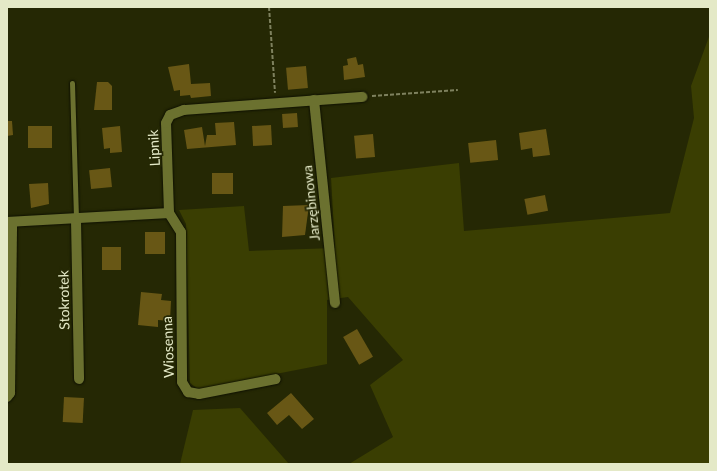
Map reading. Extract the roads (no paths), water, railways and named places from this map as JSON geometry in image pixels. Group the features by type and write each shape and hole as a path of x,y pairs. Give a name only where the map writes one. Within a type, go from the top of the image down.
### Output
{"street":[{"name":"Lipnik","path":"169,213 166,123 170,115 276,102 363,96"},
{"name":"Jarzębinowa","path":"314,100 335,303"},
{"path":"7,396 9,222 76,220 169,213"},
{"name":"Wiosenna","path":"169,213 181,232 182,382 188,392 199,394 276,379"},
{"name":"Stokrotek","path":"76,220 79,379"}],"lane":[{"path":"72,83 76,220"}]}
